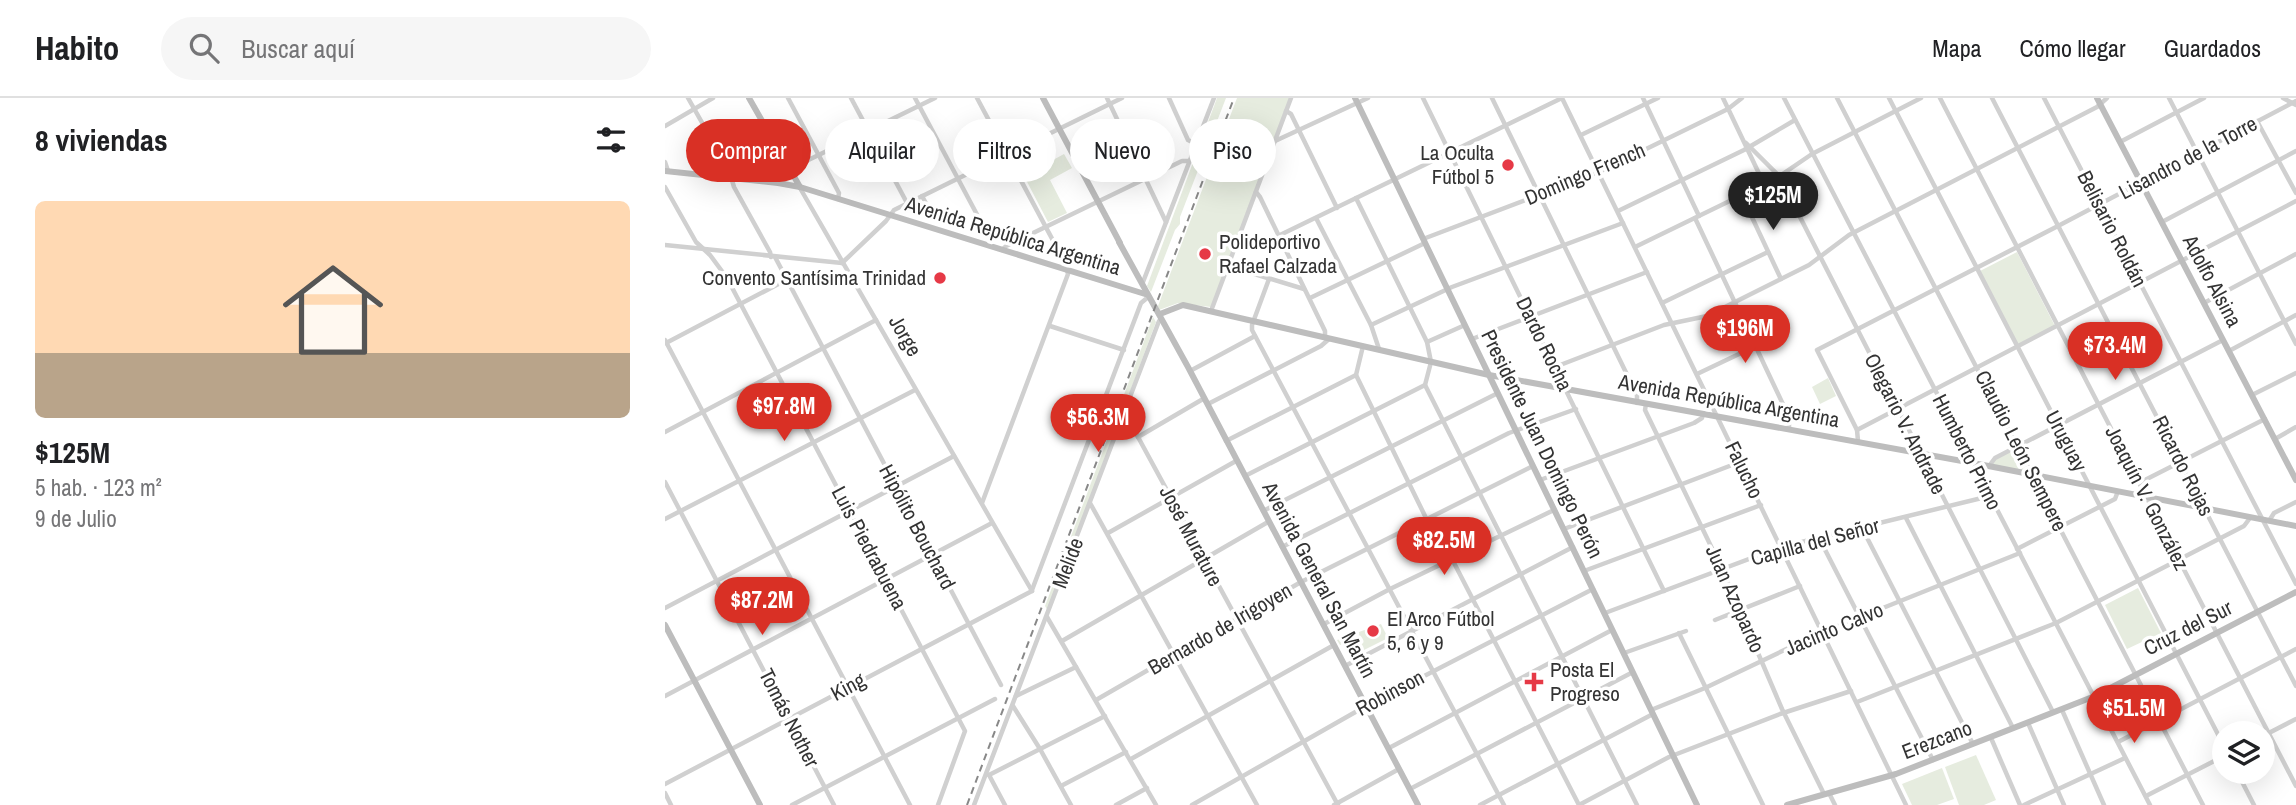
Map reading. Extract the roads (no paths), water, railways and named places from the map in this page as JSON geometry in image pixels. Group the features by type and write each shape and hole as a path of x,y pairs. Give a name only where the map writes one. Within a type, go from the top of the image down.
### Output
{"main road":[{"name":"Jorge","path":"749,98 761,119"},
{"name":"Avenida General San Martín","path":"1043,98 1146,296 1160,317"},
{"name":"Presidente Juan Domingo Perón","path":"1356,101 1697,805"},
{"name":"Adolfo Alsina","path":"2099,101 2296,480"},
{"name":"Avenida República Argentina","path":"666,171 686,172"},
{"name":"Avenida República Argentina","path":"773,182 800,187 1146,296"},
{"name":"Jorge","path":"797,182 800,187"},
{"name":"Avenida General San Martín","path":"1119,242 1143,282 1418,805"},
{"name":"Avenida República Argentina","path":"1160,317 1183,305 1489,375 1789,428 2296,526"},
{"name":"Cruz del Sur","path":"2095,696 2296,592"},
{"path":"665,625 760,805"},
{"name":"Erezcano","path":"1787,805 1892,775 2095,696"}],"street":[{"name":"Hipólito Bouchard","path":"688,98 700,119"},
{"path":"665,126 713,98"},
{"path":"788,98 839,193 838,199"},
{"path":"851,98 862,119"},
{"path":"915,98 953,170"},
{"path":"892,119 935,98"},
{"path":"977,98 988,119"},
{"path":"1056,130 1108,101 1122,98"},
{"path":"1169,98 1189,140"},
{"path":"1206,119 1214,98"},
{"path":"1276,138 1291,98"},
{"path":"1276,141 1356,101 1368,98"},
{"name":"Dardo Rocha","path":"1423,98 1664,591"},
{"path":"1492,98 1613,344 1637,396 1637,403"},
{"path":"1280,235 1562,98"},
{"name":"Falucho","path":"1562,98 1906,805"},
{"path":"1643,98 1683,179 1722,274 1789,417 1789,428"},
{"path":"1581,135 1658,98"},
{"name":"Olegario V. Andrade","path":"1723,98 1764,184"},
{"name":"Domingo French","path":"1310,298 1387,262 1424,241 1599,172 1728,109 1742,98"},
{"name":"Humberto Primo","path":"1784,98 2150,805"},
{"name":"Claudio León Sempere","path":"1837,98 2203,805"},
{"name":"Uruguay","path":"1889,98 2212,723"},
{"path":"1635,247 1742,196 1812,154 1921,98"},
{"name":"Joaquín V. González","path":"1940,98 2217,633 2259,721"},
{"name":"Ricardo Rojas","path":"1992,98 2296,685"},
{"name":"Belisario Roldán","path":"2044,98 2222,441 2266,520 2296,584"},
{"path":"1555,367 1672,323 1702,318 1735,302 1820,257 1854,233 2018,148 2107,98"},
{"path":"2169,98 2296,344"},
{"path":"2120,142 2204,98"},
{"path":"2283,98 2295,102"},
{"path":"1108,101 1117,119"},
{"name":"Lisandro de la Torre","path":"1894,311 2295,102"},
{"path":"1286,111 1291,114 1300,131 1337,208"},
{"path":"1618,211 1795,120"},
{"path":"2257,121 2296,193"},
{"name":"Olegario V. Andrade","path":"1748,146 1779,176 2053,713"},
{"path":"2162,222 2296,150"},
{"path":"811,158 825,152"},
{"path":"665,162 666,171"},
{"path":"1143,282 1189,164"},
{"path":"665,245 842,263 894,210 953,180"},
{"name":"Hipólito Bouchard","path":"732,182 1001,685"},
{"path":"896,182 907,203"},
{"path":"959,182 990,239 989,246"},
{"path":"982,504 1067,280 1068,271 1022,182"},
{"path":"1002,250 1139,182"},
{"path":"1147,182 1167,223"},
{"path":"1210,311 1260,182"},
{"name":"Luis Piedrabuena","path":"665,187 696,242 724,273 965,731 938,805"},
{"name":"Jorge","path":"800,187 1032,590"},
{"path":"1137,437 1274,371 1321,346 1327,339 1280,235 1256,192"},
{"path":"922,196 935,220"},
{"path":"1742,196 1781,279"},
{"path":"1356,198 1427,342 1431,362 1425,385 1637,805"},
{"path":"1857,430 2296,201"},
{"path":"1316,218 1371,325 1379,350"},
{"path":"1371,325 1448,289 1623,223"},
{"path":"1662,303 1768,252"},
{"path":"2204,303 2296,254"},
{"path":"1228,266 1305,289"},
{"path":"1472,339 1647,272"},
{"path":"1269,279 1253,322 1255,336 1504,805"},
{"path":"786,280 666,342 911,805"},
{"path":"1032,590 1141,303 1146,296"},
{"path":"1858,442 1857,430 1817,350 1894,311"},
{"path":"2229,351 2296,315"},
{"name":"Melide","path":"974,805 1160,317"},
{"path":"665,432 876,320"},
{"path":"1427,342 1465,325"},
{"path":"1050,326 1124,350"},
{"path":"1697,374 1783,332"},
{"path":"1189,371 1255,336"},
{"path":"1989,466 1995,458 2224,340"},
{"path":"1363,346 1356,375 1426,518 1452,559 1578,805 1673,756 1851,691"},
{"path":"2252,395 2296,373"},
{"path":"1226,441 1356,375"},
{"path":"1244,477 1425,385"},
{"path":"665,519 915,390"},
{"path":"1263,511 1498,393"},
{"name":"Juan Azopardo","path":"1646,404 1645,410 1741,610 1785,713 1826,793 1835,805"},
{"path":"1282,547 1515,431 1576,409"},
{"path":"1540,480 1699,420 1703,414"},
{"name":"José Murature","path":"1123,416 1137,437 1336,804"},
{"path":"2139,482 2265,419"},
{"path":"2275,439 2296,427"},
{"path":"665,608 954,456"},
{"path":"1108,533 1236,461"},
{"path":"1565,529 1740,462"},
{"name":"Bernardo de Irigoyen","path":"1096,700 1301,582 1533,466"},
{"name":"Tomás Nother","path":"665,482 834,805"},
{"name":"Jacinto Calvo","path":"1480,805 1652,712 1762,660 1822,632 1980,570 2115,499 2119,491"},
{"name":"Capilla del Señor","path":"1605,613 1781,547 1990,496"},
{"path":"2266,520 2296,502"},
{"path":"1090,503 1257,805"},
{"path":"1584,570 1761,505"},
{"path":"1323,625 1390,589 1555,509"},
{"path":"1857,702 2056,623 2247,524 2250,517"},
{"path":"1906,518 2013,729"},
{"path":"1062,641 1268,522"},
{"path":"665,696 993,523"},
{"path":"1862,528 1973,745"},
{"path":"1819,538 1934,760"},
{"path":"1345,666 1573,547"},
{"path":"1715,620 1800,586"},
{"name":"Robinson","path":"1192,805 1366,706 1593,589"},
{"name":"King","path":"665,784 1032,590"},
{"path":"1047,617 1156,805"},
{"path":"1388,748 1612,630"},
{"path":"1623,653 1686,631"},
{"path":"1679,633 1763,805"},
{"path":"1131,760 1334,645"},
{"path":"2118,742 2296,649"},
{"path":"1016,696 1076,667"},
{"path":"1410,789 1633,672"},
{"path":"792,805 995,699"},
{"path":"1013,706 1071,805"},
{"path":"2061,710 2104,805"},
{"path":"1005,805 988,774 1105,716"},
{"path":"2275,729 2296,719"},
{"path":"2028,723 2064,805"},
{"path":"1991,738 2022,805 2126,758"},
{"name":"Joaquín V. González","path":"2275,751 2296,786"},
{"path":"1061,786 1126,752"},
{"path":"2146,796 2212,762"},
{"path":"1336,804 1399,769"},
{"path":"2243,784 2254,805"},
{"path":"1116,805 1147,788"},
{"path":"665,793 671,805"}],"railway":[{"path":"967,805 1234,98"}],"place":[{"name":"La Oculta Fútbol 5","path":"1508,165"},
{"name":"Polideportivo Rafael Calzada","path":"1205,254"},
{"name":"Convento Santísima Trinidad","path":"940,278"},
{"name":"El Arco Fútbol 5, 6 y 9","path":"1373,631"},
{"name":"Posta El Progreso","path":"1534,682"}]}
